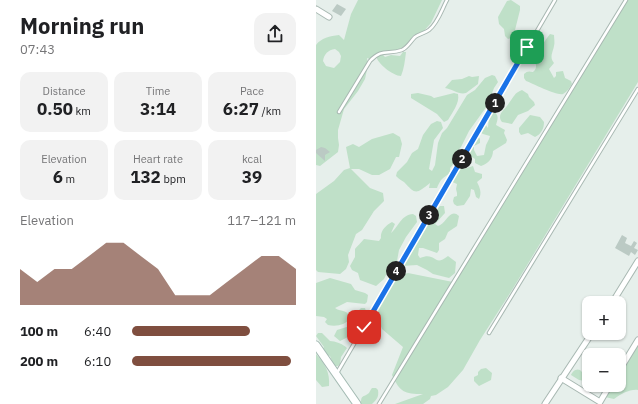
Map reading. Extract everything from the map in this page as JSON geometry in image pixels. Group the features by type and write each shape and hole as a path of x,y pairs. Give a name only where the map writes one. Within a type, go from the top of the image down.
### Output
{"street":[{"path":"316,9 329,17"},
{"path":"616,296 638,261"},
{"path":"545,404 587,340"},
{"path":"626,360 638,340"},
{"path":"316,345 357,404"},
{"path":"561,378 582,391"},
{"path":"584,392 600,402 606,392"}],"lane":[{"path":"339,112 370,61 376,55 398,51 407,47 417,36 429,30 434,24 447,0"},
{"path":"336,374 555,0"},
{"path":"379,404 626,0"},
{"path":"489,333 638,89"}],"green space":[{"path":"358,0 442,0 431,23 423,32 414,35 406,45 396,51 388,52 383,55 385,57 391,55 400,56 403,52 406,52 401,76 386,69 379,62 376,56 372,60 367,58 368,65 365,79 344,109 338,130 338,152 320,166 316,165 316,45 323,39 332,36 339,35 344,40 351,14","holes":["335,49 341,56 340,62 334,68 326,66 323,61 324,56 330,50"]},
{"path":"511,0 520,6 520,10 514,34 512,34 511,38 508,39 505,36 504,29 499,24 498,17 507,1"},
{"path":"626,0 638,0 638,82 463,370 448,387 436,395 431,396 430,399 423,404 395,404 423,394 403,391 392,375 403,347 382,329 377,316 383,287 394,277 408,273 453,282 569,96"},
{"path":"550,34 554,35 552,57 554,63 549,69 554,78 556,76 556,72 563,71 565,78 571,81 572,84 563,94 545,89 526,81 524,78 525,73 533,72 535,70 536,57"},
{"path":"492,75 495,76 498,82 487,106 469,131 461,147 454,155 455,162 450,168 449,173 441,180 437,188 429,188 430,183 416,192 411,189 396,176 397,172 407,162 412,153 418,149 423,135 431,124 437,121 441,122 443,128 434,140 429,169 432,171 435,165 438,143 442,133 447,128 467,95 475,90 485,78"},
{"path":"469,76 479,76 478,84 466,93 445,88 452,80 462,79"},
{"path":"522,90 528,94 535,105 528,111 518,115 512,124 502,122 500,117 502,112 516,94"},
{"path":"418,93 434,98 454,93 458,94 458,101 448,120 444,122 437,114 411,98 411,94"},
{"path":"490,112 497,114 498,119 496,125 505,130 504,133 507,140 506,143 493,151 488,162 481,166 475,163 475,159 472,157 465,158 462,156 474,138 478,136 480,143 474,146 474,150 477,156 484,155 490,136 479,132 479,128 485,124 488,128"},
{"path":"530,115 540,117 544,122 542,131 535,137 528,133 521,135 519,132 519,128"},
{"path":"393,133 400,137 402,144 399,157 396,157 390,169 379,175 372,175 359,169 351,169 370,188 383,193 384,201 374,211 362,230 356,234 348,255 349,262 346,269 340,274 318,272 316,270 316,194 334,181 344,170 350,168 346,147 353,144 359,147 372,139"},
{"path":"466,163 464,169 473,166 475,172 482,174 482,178 477,182 480,188 480,195 479,199 476,197 474,190 471,189 470,196 464,205 457,206 453,201 454,197 457,196 457,184 448,179 456,169"},
{"path":"440,206 444,206 445,213 435,224 438,226 441,225 453,213 459,216 457,226 448,232 445,239 439,243 439,250 437,253 419,248 418,255 420,258 429,256 437,260 448,256 456,262 455,273 449,278 433,274 417,265 402,266 402,262 414,249 416,242 421,237 420,233 426,221"},
{"path":"413,214 416,216 417,222 399,250 397,261 389,269 384,279 376,286 360,280 358,273 352,270 350,266 355,257 355,249 364,239 379,241 384,228 392,222 395,224 391,233 406,216"},
{"path":"330,278 351,284 355,290 368,295 367,302 365,304 347,302 335,308 349,314 350,317 344,324 334,326 328,325 325,322 327,319 324,317 316,316 316,283"},
{"path":"361,308 365,308 365,315 350,336 340,341 334,336 337,330 350,326 356,313"},
{"path":"318,333 322,333 330,341 339,343 347,348 341,357 340,364 338,366 334,366 330,356 322,350 324,347 316,336"},
{"path":"638,341 638,390 626,392 626,360"},
{"path":"316,354 326,368 329,376 329,386 322,387 316,380"},
{"path":"486,368 492,373 491,380 479,386 474,381 474,377 478,375 478,372 481,369"},
{"path":"576,370 580,370 582,372 582,380 571,375"},
{"path":"372,388 376,388 378,390 378,396 376,399 372,404 361,404 362,397 369,393"},
{"path":"607,392 626,392 614,399 605,397"}],"building":[{"path":"337,4 346,9 341,16 332,11"},
{"path":"321,147 330,152 325,155 325,161 316,153 316,150"},
{"path":"622,235 627,238 625,243 631,246 634,241 637,243 634,248 638,250 635,255 631,252 629,256 615,248"}],"route":[{"path":"364,327 527,47"}]}
